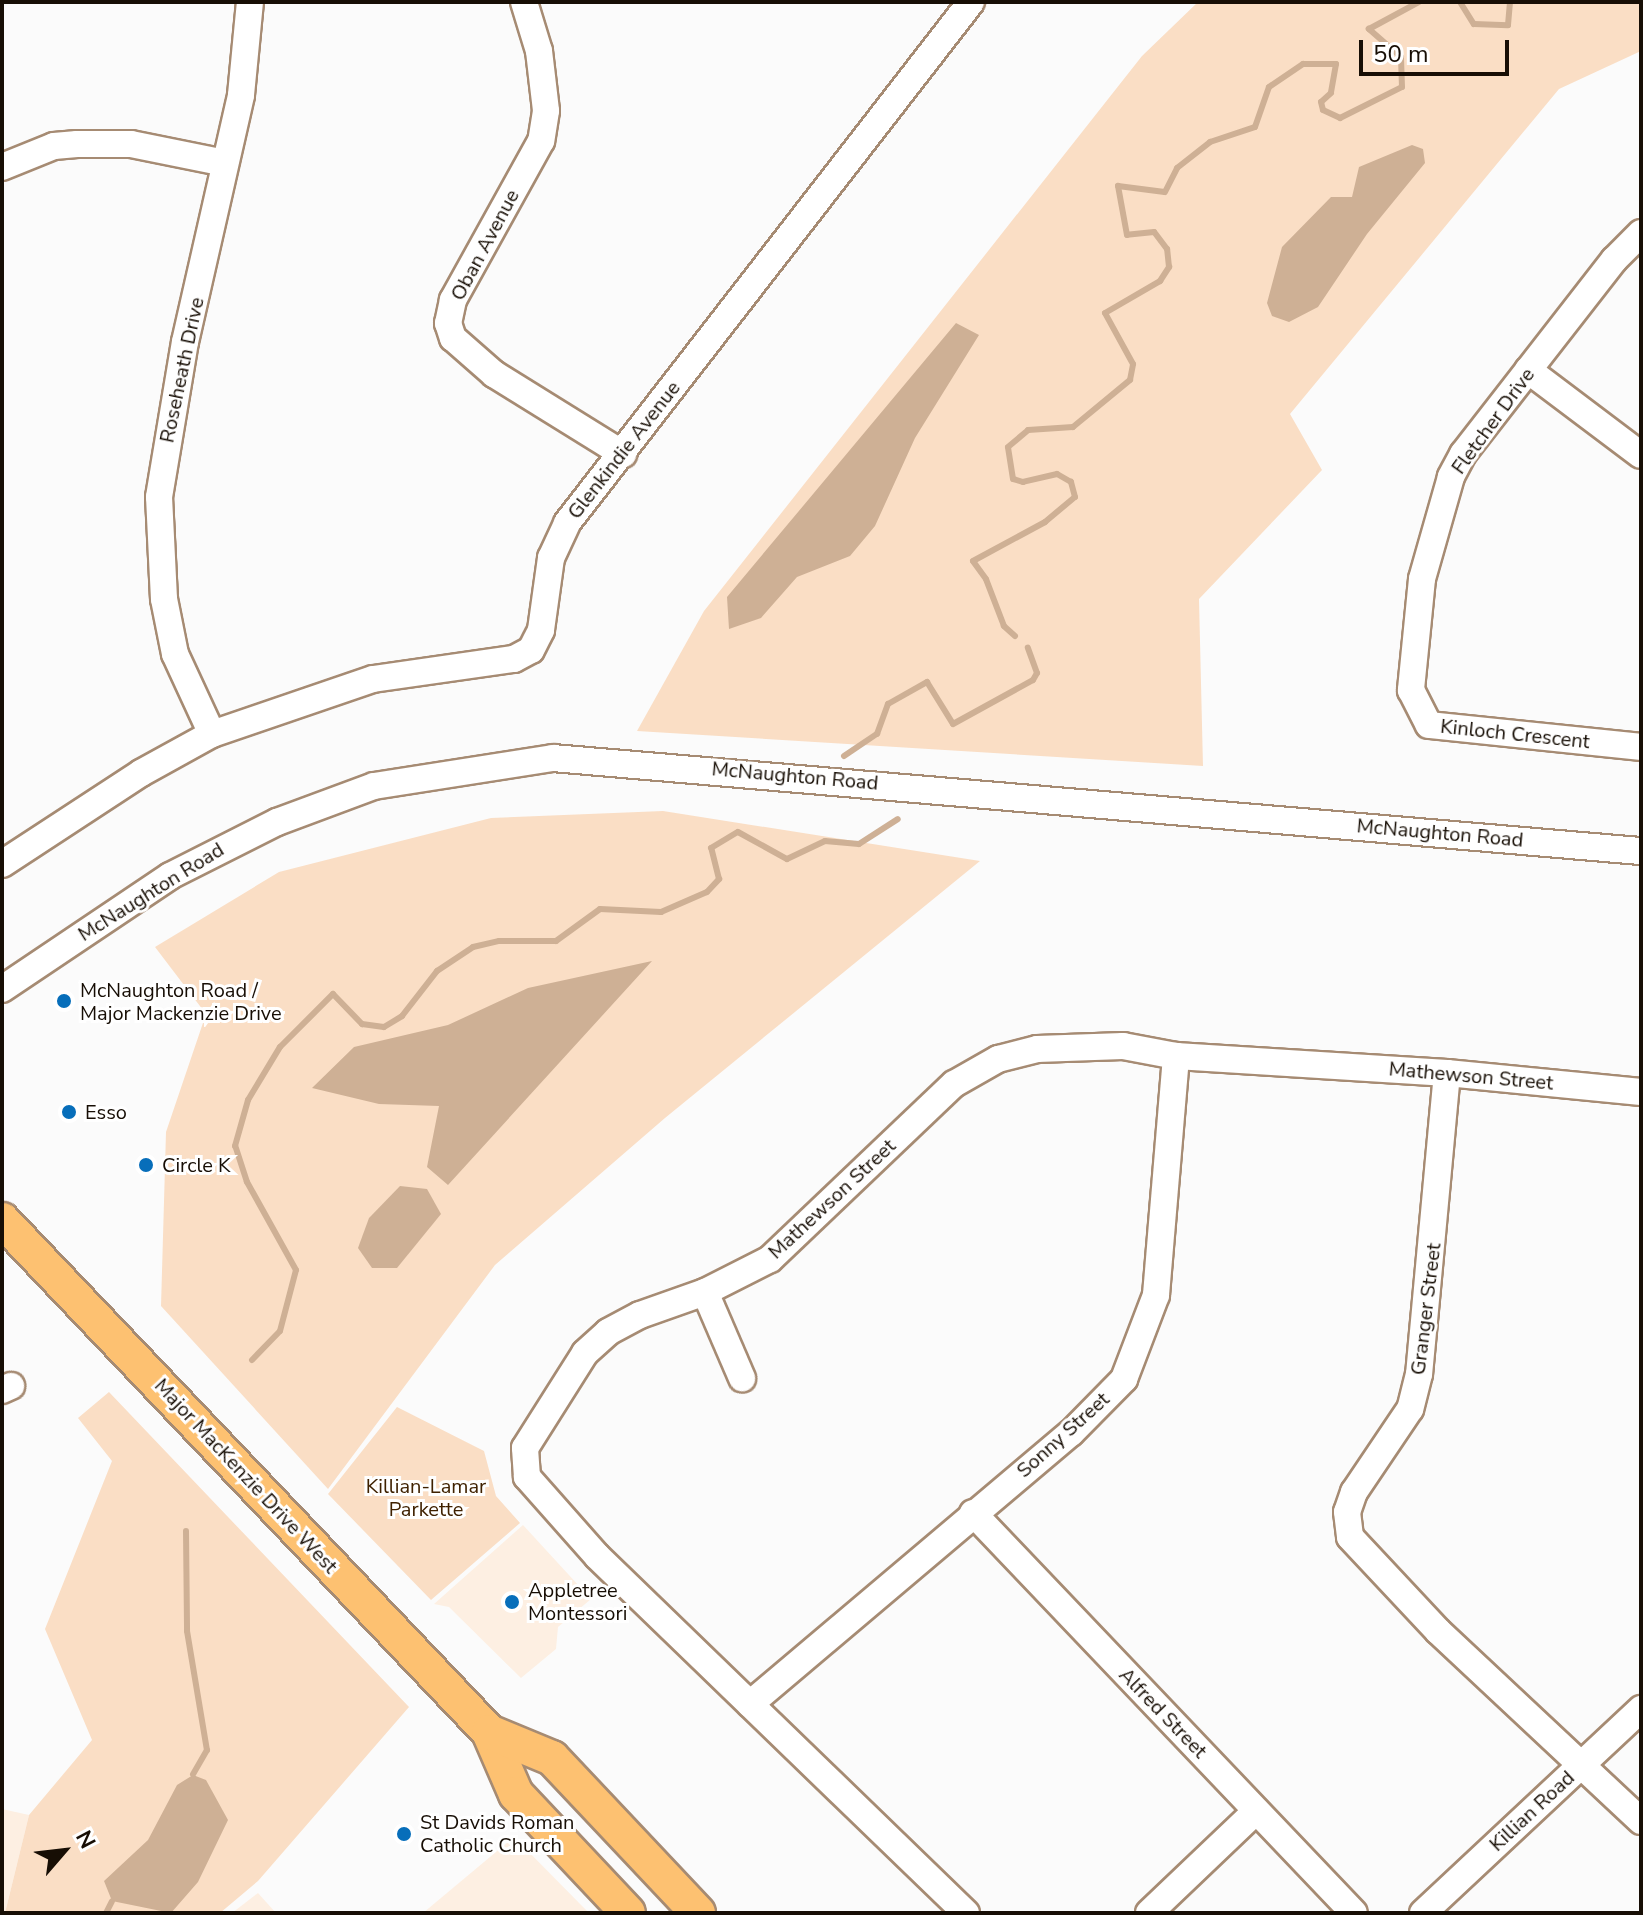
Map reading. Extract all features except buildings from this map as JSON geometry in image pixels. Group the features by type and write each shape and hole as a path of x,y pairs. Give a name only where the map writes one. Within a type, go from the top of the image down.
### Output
{"main road":[{"name":"Major MacKenzie Drive West","path":"2,1220 489,1732 516,1794 628,1913"},
{"name":"Major MacKenzie Drive West","path":"489,1732 552,1758 698,1913"}],"street":[{"name":"Roseheath Drive","path":"212,734 175,654 164,599 159,497 185,342 241,95 250,2"},
{"name":"Oban Avenue","path":"524,2 539,51 546,111 541,141 453,300 448,323 453,338 494,374 623,454"},
{"name":"Glenkindie Avenue","path":"2,864 141,773 212,734 373,679 514,659 531,650 541,630 551,558 567,523 971,2"},
{"path":"2,167 54,146 77,144 131,144 225,163"},
{"name":"Fletcher Drive","path":"1411,690 1422,579 1439,507 1463,454 1641,233"},
{"path":"1528,370 1641,455"},
{"name":"Kinloch Crescent","path":"1411,690 1429,725 1641,747"},
{"name":"McNaughton Road","path":"2,989 170,876 225,845 313,807 374,786 553,758 1641,851"},
{"name":"Mathewson Street","path":"966,1913 597,1556 523,1470 525,1448 557,1391 598,1340 640,1315 705,1292 787,1247 807,1220 969,1074 998,1059 1079,1045 1123,1046 1176,1056 1447,1073 1641,1092"},
{"name":"Sonny Street","path":"750,1704 1107,1398 1138,1352 1156,1295 1176,1056"},
{"name":"Granger Street","path":"1447,1073 1428,1319 1415,1393 1354,1492 1347,1525 1359,1550 1417,1610 1583,1763 1641,1821"},
{"path":"705,1292 742,1378"},
{"name":"Alfred Street","path":"973,1513 1354,1913"},
{"name":"Killian Road","path":"1423,1913 1641,1709"},
{"path":"1149,1913 1256,1811"}],"shaded area":[{"path":"1412,145 1423,149 1425,163 1367,234 1318,307 1289,322 1272,316 1267,303 1282,247 1331,197 1352,197 1359,167"},
{"path":"956,323 979,335 915,438 875,526 850,556 797,577 761,618 729,629 727,597"},
{"path":"652,961 448,1185 427,1167 439,1106 379,1104 312,1088 354,1047 448,1025 528,988"},
{"path":"400,1186 427,1189 441,1214 397,1268 372,1268 358,1248 369,1218"},
{"name":"Appletree Montessori","path":"523,1525 591,1599 558,1627 556,1649 521,1678 449,1607 434,1604"},
{"path":"193,1775 206,1780 228,1820 198,1882 171,1913 112,1901 104,1881 148,1840 177,1785"},
{"path":"2,1809 29,1815 5,1913 2,1913"},
{"path":"514,1837 589,1913 423,1913"},
{"path":"258,1893 276,1913 232,1913"}],"green space":[{"path":"1198,2 1641,2 1641,51 1559,89 1290,414 1322,470 1199,599 1203,766 637,731 704,611 1142,56"},
{"path":"663,811 980,861 665,1118 495,1265 328,1489 161,1306 166,1132 206,1014 155,947 279,872 491,818"},
{"path":"109,1392 409,1707 258,1881 220,1913 5,1913 29,1815 92,1740 45,1629 112,1461 78,1418"},
{"name":"Killian-Lamar Parkette","path":"397,1407 484,1451 496,1496 520,1523 431,1600 328,1494"}],"waterway":[{"path":"1015,636 1004,626 986,579 973,561 1045,522 1075,497 1071,482 1057,474 1023,482 1013,479 1008,447 1028,430 1073,427 1130,380 1133,364 1105,313 1160,281 1169,267 1167,249 1154,232 1127,235 1118,186 1165,192 1177,168 1210,142 1255,127 1269,87 1303,64 1336,64 1331,93 1321,102 1323,110 1340,118 1402,87 1401,57 1369,29 1419,2"},
{"path":"1460,2 1474,24 1508,25 1510,2"},
{"path":"844,756 877,734 888,704 927,682 953,724 1033,680 1037,673 1028,648"},
{"path":"252,1360 280,1331 296,1270 247,1182 235,1146 248,1100 280,1047 333,994 362,1024 384,1027 402,1016 437,971 473,947 499,941 556,941 600,909 661,912 707,892 719,879 711,848 738,832 787,859 825,841 859,844 898,819"},
{"path":"186,1531 187,1631 207,1750 193,1774"},
{"path":"106,1913 112,1901"}],"place":[{"name":"McNaughton Road / Major Mackenzie Drive","path":"64,1001"},
{"name":"Esso","path":"69,1112"},
{"name":"Circle K","path":"146,1165"},
{"name":"Appletree Montessori","path":"512,1602"},
{"name":"St Davids Roman Catholic Church","path":"404,1834"}]}
